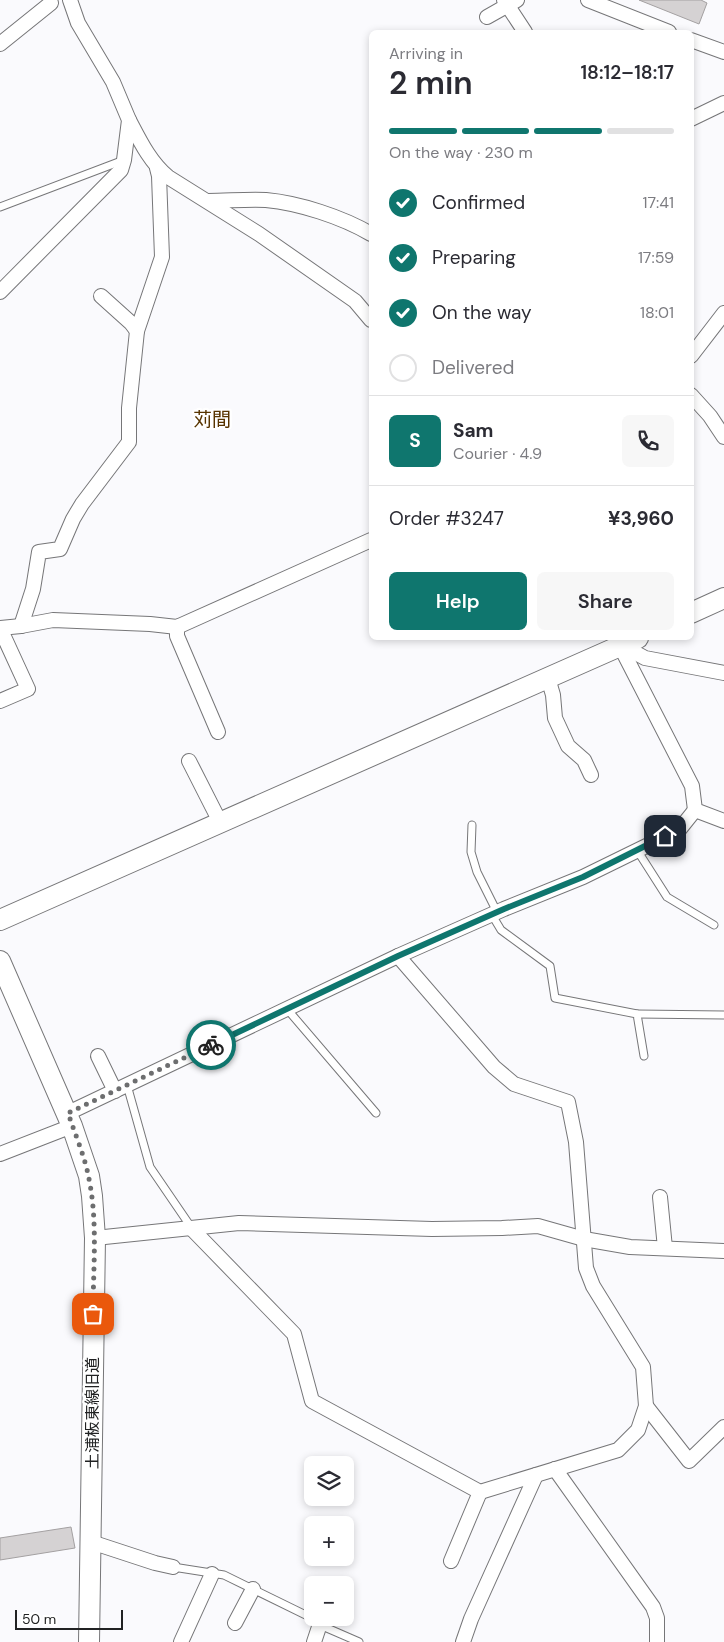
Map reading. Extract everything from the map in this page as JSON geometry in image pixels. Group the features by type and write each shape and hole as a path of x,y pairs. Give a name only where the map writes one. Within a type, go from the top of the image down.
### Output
{"street":[{"path":"70,0 78,23 113,82 140,142 157,168 168,177 208,200 355,301 369,316"},
{"path":"588,0 661,30"},
{"path":"0,44 53,1"},
{"path":"487,17 509,2 524,30"},
{"path":"694,41 724,52"},
{"path":"694,118 724,103"},
{"path":"0,292 121,170 129,120"},
{"path":"22,626 33,589 39,552 60,549 82,504 129,442 129,408 137,331 162,257 159,176 157,168"},
{"path":"208,200 266,200 306,207 369,233"},
{"path":"101,296 131,322 137,331"},
{"path":"694,352 724,313"},
{"path":"694,398 710,416 724,437"},
{"path":"0,701 28,689 0,628 53,620 150,624 177,628 369,541"},
{"path":"694,612 724,598"},
{"path":"177,628 177,636 218,732"},
{"path":"625,640 645,658 724,673"},
{"path":"0,920 548,678 625,640"},
{"path":"0,1153 70,1119 121,1088 398,956 494,913 583,877 679,830 695,810 692,786 625,640"},
{"path":"548,678 553,695 555,718 568,746 584,760 592,775"},
{"path":"189,761 220,822"},
{"path":"695,810 724,821"},
{"path":"191,1228 294,1334 312,1401 480,1492 618,1450 638,1430 646,1406 643,1367 593,1286 586,1268 576,1142 568,1102 514,1084 494,1067 398,956"},
{"name":"土浦板東線旧道","path":"0,961 70,1119 89,1176 92,1196 94,1238 90,1641"},
{"path":"98,1056 121,1088"},
{"path":"660,1196 665,1248"},
{"path":"94,1238 239,1223 432,1229 538,1226 584,1239 630,1247 724,1251"},
{"path":"646,1406 689,1461 724,1427"},
{"path":"555,1469 653,1607 657,1618 657,1642"},
{"path":"463,1642 471,1619 536,1475"},
{"path":"451,1562 480,1492"},
{"path":"91,1542 173,1567"},
{"path":"182,1642 212,1574"},
{"path":"235,1623 253,1589"},
{"path":"314,1642 319,1626"}],"lane":[{"path":"0,207 124,160"},
{"path":"472,825 471,852 476,872 501,930 550,966 555,998 638,1014 724,1015"},
{"path":"637,850 667,897 714,925"},
{"path":"287,1009 376,1113"},
{"path":"638,1014 644,1056"},
{"path":"121,1088 150,1167 191,1228"},
{"path":"173,1567 224,1575 304,1613"},
{"path":"330,1626 359,1642"}],"building":[{"path":"639,0 701,0 707,3 699,24"},
{"path":"71,1527 75,1548 0,1560 0,1538"}],"way so far":[{"path":"93,1314 94,1238 92,1196 89,1176 68,1113 211,1045"}],"district":[{"name":"苅間","path":"212,419"}],"route":[{"path":"211,1045 398,956 504,909 583,877 665,836"}]}
